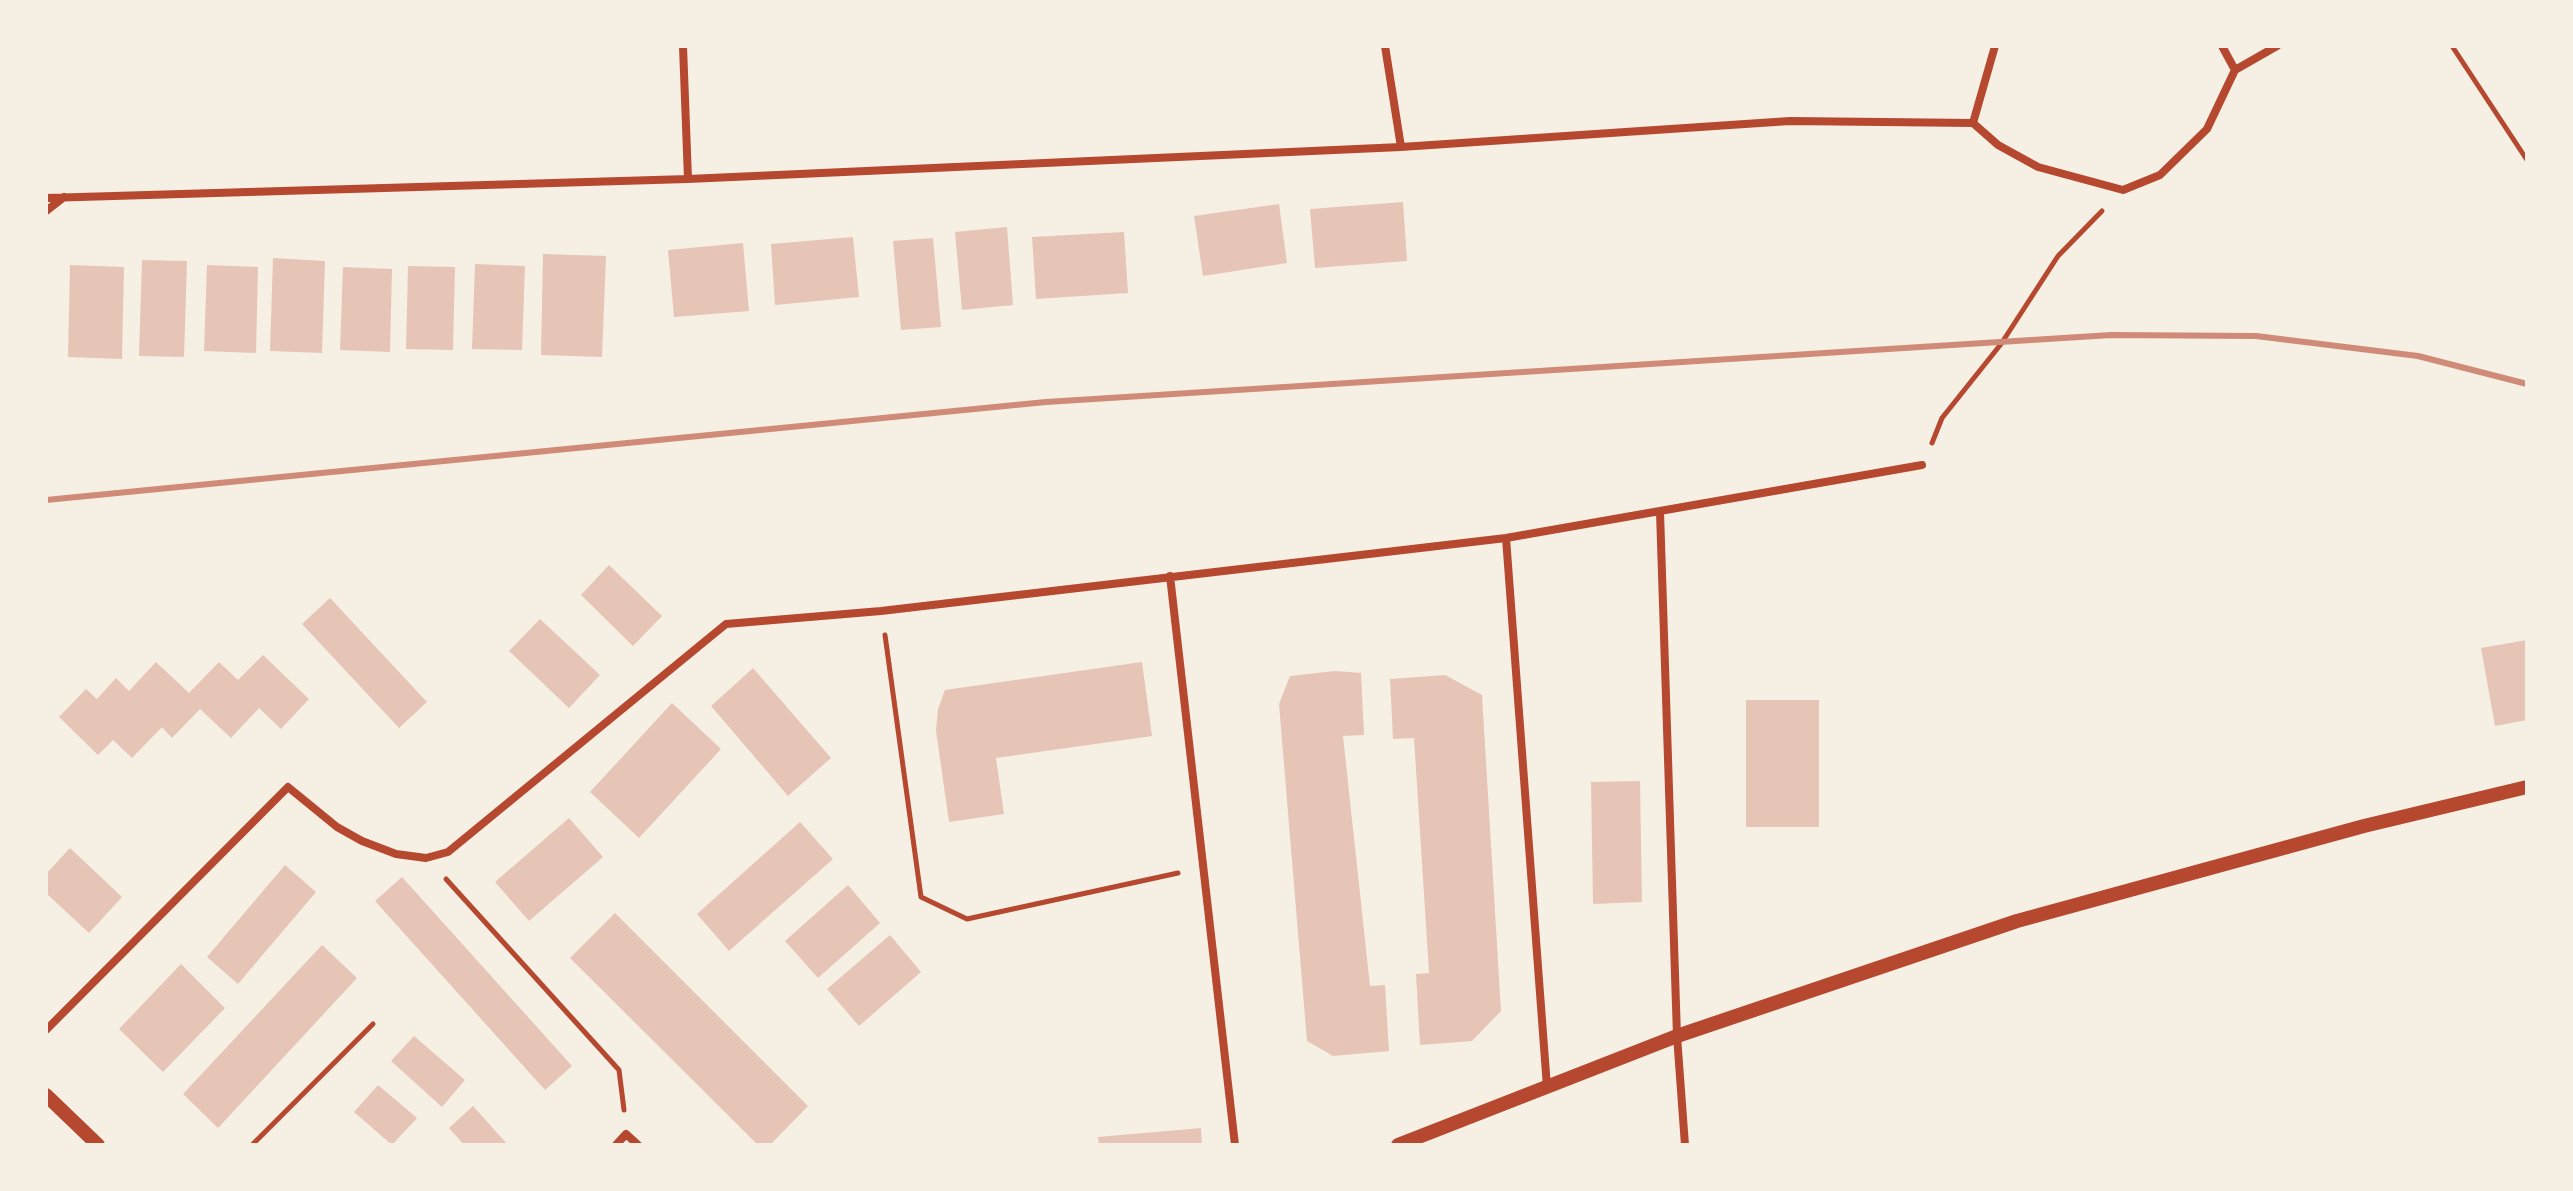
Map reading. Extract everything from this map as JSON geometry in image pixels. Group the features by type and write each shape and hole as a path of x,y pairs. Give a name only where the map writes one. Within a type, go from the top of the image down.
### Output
{"street":[{"path":"683,46 688,179"},
{"path":"1385,46 1401,147"},
{"path":"1973,123 1995,46"},
{"path":"2222,46 2235,70"},
{"path":"46,198 688,179 1401,147 1790,121 1973,123 1998,145 2038,167 2123,190 2160,175 2207,129 2235,70 2277,46"},
{"path":"46,211 65,197"},
{"path":"46,1030 288,787 337,827 362,841 396,854 426,858 448,852 468,839 726,624 881,611 1506,538 1922,465"},
{"path":"1660,512 1677,1036 1685,1145"},
{"path":"1506,538 1547,1087"},
{"path":"1170,576 1235,1145"},
{"path":"1398,1145 1677,1036 2017,921 2364,826 2527,787"},
{"path":"46,1095 98,1145"},
{"path":"616,1145 626,1134 638,1145"}],"path":[{"path":"2452,46 2527,160"},
{"path":"1922,465 1942,418 2001,344 2058,256 2123,190"},
{"path":"881,611 921,897 967,919 1202,868"},
{"path":"426,858 619,1070 626,1134"},
{"path":"252,1145 373,1024"}],"building":[{"path":"1403,202 1407,261 1315,268 1310,209"},
{"path":"1279,204 1287,263 1203,276 1194,216"},
{"path":"1007,227 1013,305 962,310 955,232"},
{"path":"1124,232 1128,293 1036,299 1032,237"},
{"path":"853,237 859,297 775,305 771,244"},
{"path":"933,238 941,327 901,330 893,241"},
{"path":"743,243 749,311 674,317 668,250"},
{"path":"543,254 606,256 602,357 541,355"},
{"path":"273,258 325,261 322,353 270,351"},
{"path":"142,260 187,261 184,357 139,356"},
{"path":"475,264 525,266 522,350 472,349"},
{"path":"70,265 124,267 122,359 68,357"},
{"path":"207,265 258,267 256,353 204,351"},
{"path":"408,266 455,267 453,350 406,349"},
{"path":"343,267 392,269 390,352 340,350"},
{"path":"609,565 662,616 633,646 581,595"},
{"path":"330,598 427,702 399,728 302,624"},
{"path":"540,619 600,675 569,708 509,651"},
{"path":"2527,640 2527,720 2495,726 2481,648"},
{"path":"263,655 309,699 281,729 259,708 231,738 200,709 172,738 162,727 132,758 113,740 98,755 59,717 86,689 97,699 116,678 129,691 156,662 189,693 219,662 238,680"},
{"path":"1142,662 1152,736 996,758 1004,814 949,822 936,731 938,709 945,690"},
{"path":"753,668 831,758 788,796 711,706"},
{"path":"1335,671 1361,673 1364,735 1343,736 1370,986 1385,985 1389,1051 1333,1056 1307,1041 1279,704 1290,676"},
{"path":"1445,675 1482,695 1501,1011 1472,1041 1420,1045 1416,974 1429,973 1414,738 1393,739 1390,679"},
{"path":"1746,700 1819,700 1819,827 1746,827"},
{"path":"672,703 721,749 639,838 590,792"},
{"path":"1640,781 1642,902 1593,904 1591,782"},
{"path":"569,818 603,857 529,921 495,882"},
{"path":"800,822 833,859 729,951 697,914"},
{"path":"70,848 122,897 89,933 46,893 46,874"},
{"path":"285,865 316,892 238,984 207,957"},
{"path":"402,877 572,1066 545,1090 375,901"},
{"path":"848,885 880,923 818,978 785,941"},
{"path":"615,913 808,1106 770,1145 758,1145 570,958"},
{"path":"890,935 921,972 859,1026 827,989"},
{"path":"322,945 357,978 218,1128 183,1094"},
{"path":"181,964 225,1008 163,1072 119,1029"},
{"path":"414,1036 465,1080 442,1107 391,1061"},
{"path":"378,1085 417,1118 392,1145 354,1112"},
{"path":"473,1106 508,1145 464,1145 449,1128"},
{"path":"1201,1128 1202,1145 1099,1145 1098,1137"}],"railway":[{"path":"46,500 1046,402 2111,335 2256,336 2418,356 2527,384"}]}
